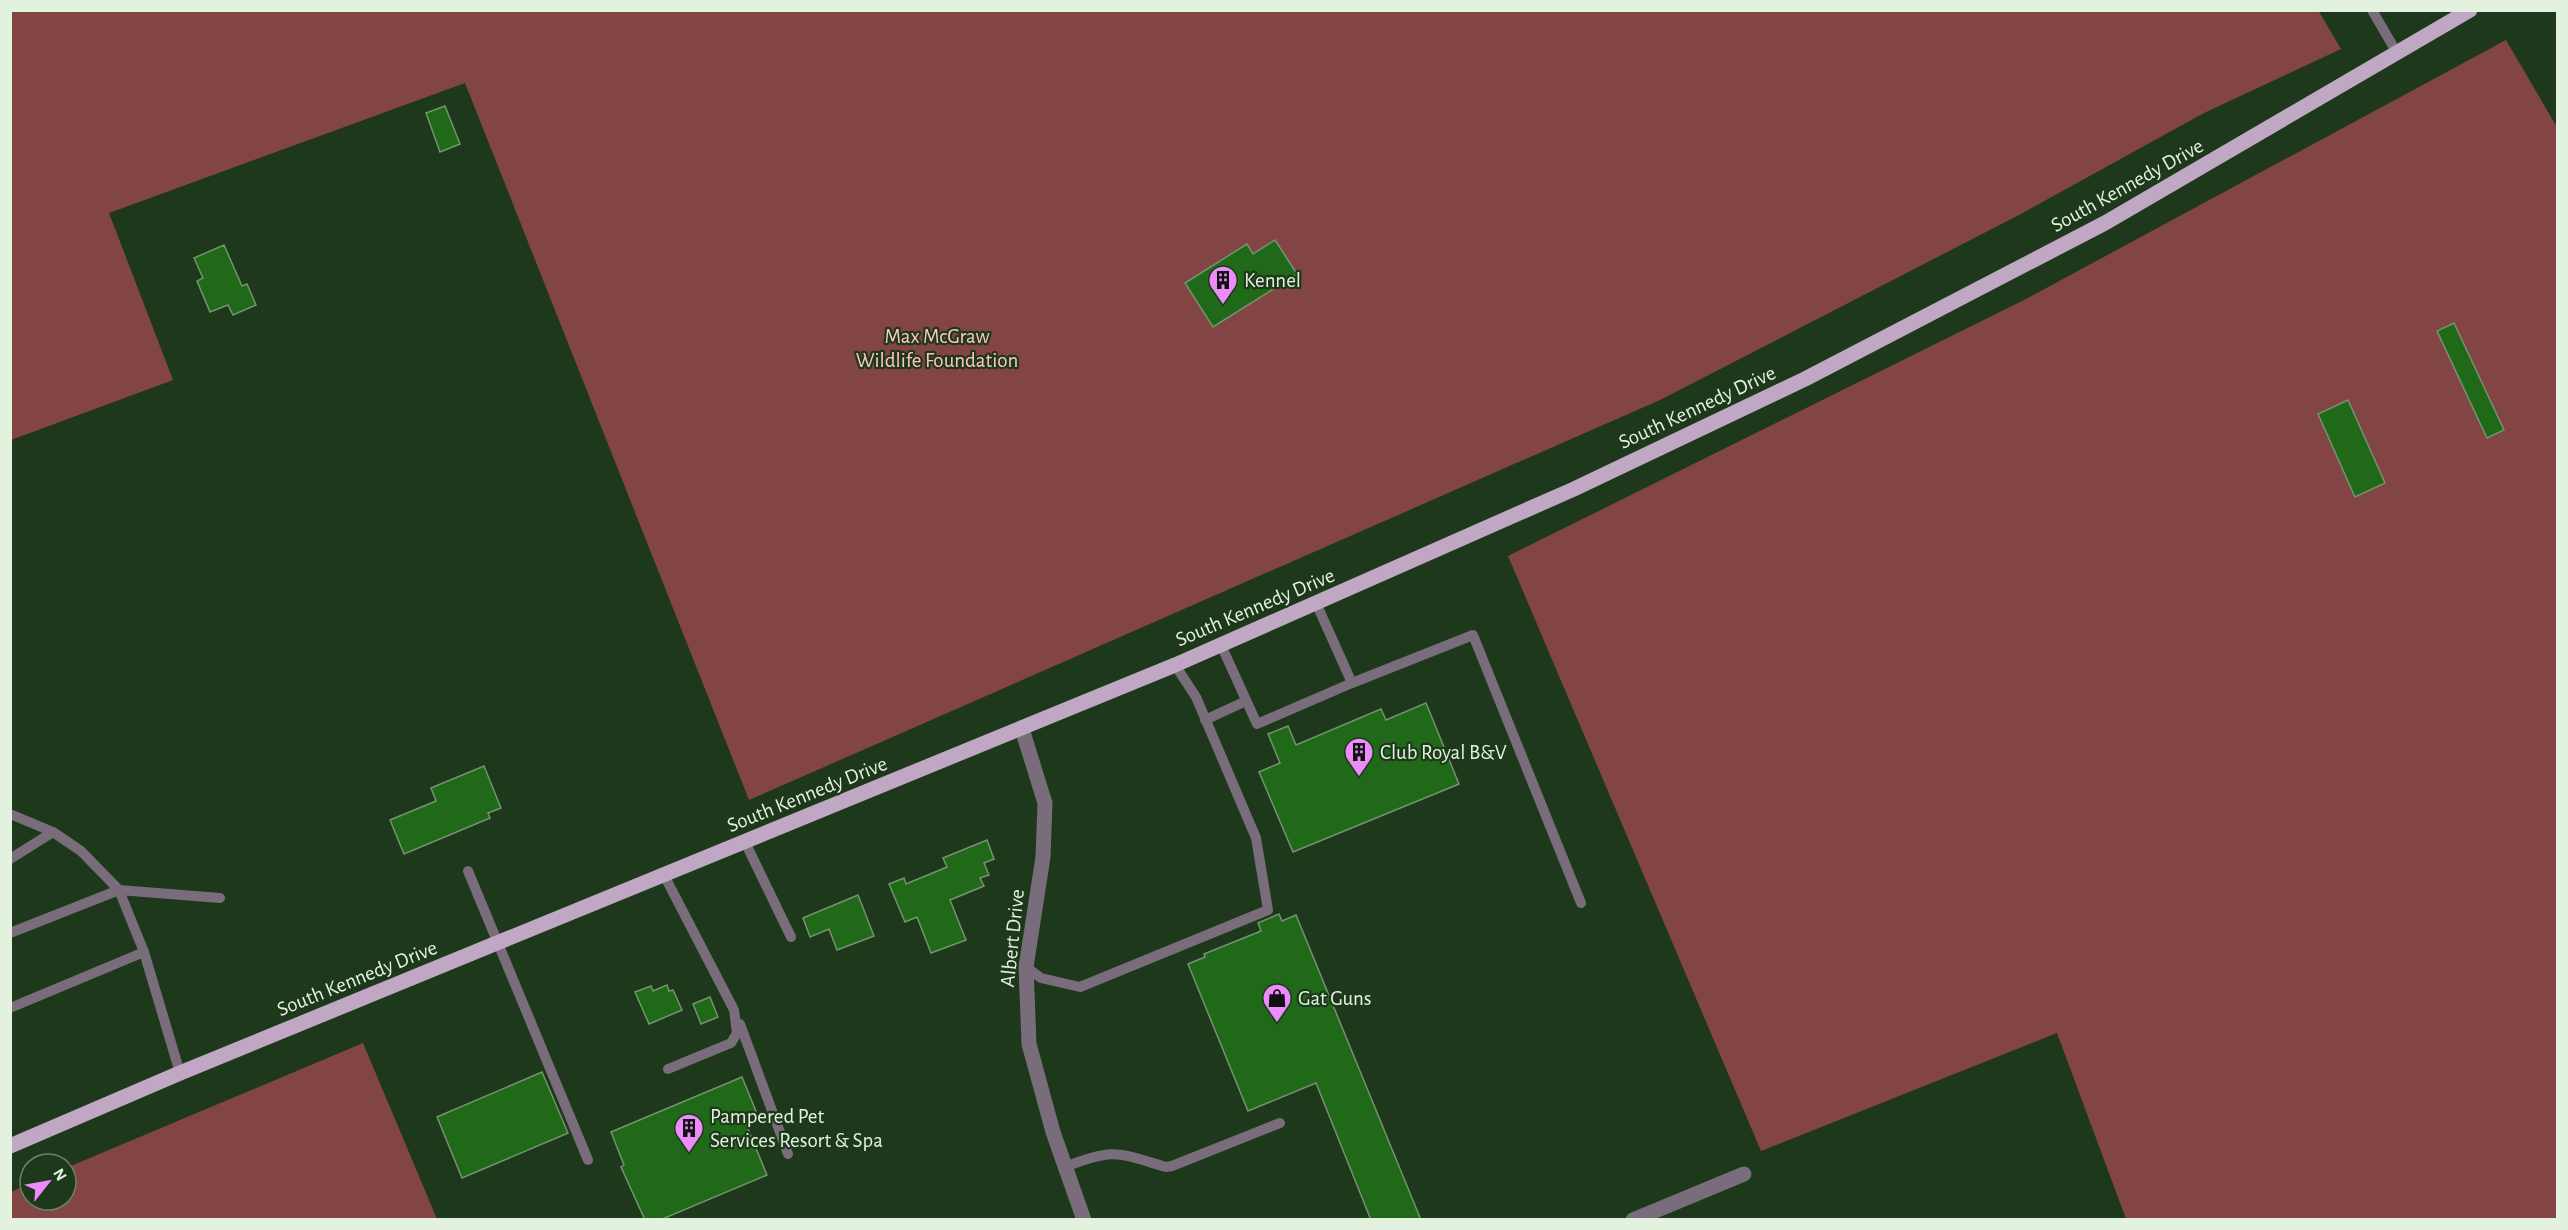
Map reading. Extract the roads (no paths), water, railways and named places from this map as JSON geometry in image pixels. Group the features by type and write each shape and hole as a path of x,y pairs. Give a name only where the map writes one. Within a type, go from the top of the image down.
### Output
{"main road":[{"name":"South Kennedy Drive","path":"10,1146 180,1073 1175,665 1574,489 1815,374 2136,207 2470,10"}],"street":[{"name":"Albert Drive","path":"1022,729 1045,803 1043,857 1026,967 1029,1044 1043,1099 1084,1220"},
{"path":"1633,1220 1744,1174"}],"lane":[{"path":"2372,10 2397,53"},
{"path":"1316,603 1352,683"},
{"path":"1221,645 1257,724 1473,635 1581,903"},
{"path":"1026,967 1041,978 1080,987 1268,910 1256,838 1196,697 1175,665"},
{"path":"1205,720 1246,701"},
{"path":"10,814 53,832 81,851 119,890 144,952 180,1073"},
{"path":"10,859 53,832"},
{"path":"745,842 791,937"},
{"path":"468,871 588,1160"},
{"path":"664,875 734,1010 788,1154"},
{"path":"10,933 119,890 220,898"},
{"path":"10,1008 144,952"},
{"path":"668,1070 731,1043 737,1033 734,1010"},
{"path":"1065,1167 1097,1155 1117,1153 1167,1167 1172,1166 1280,1123"}],"place":[{"name":"Kennel","path":"1223,306"},
{"name":"Club Royal B&V","path":"1359,778"},
{"name":"Gat Guns","path":"1277,1024"},
{"name":"Pampered Pet Services Resort & Spa","path":"689,1154"}],"park label":[{"name":"Max McGraw Wildlife Foundation","path":"937,348"}]}
